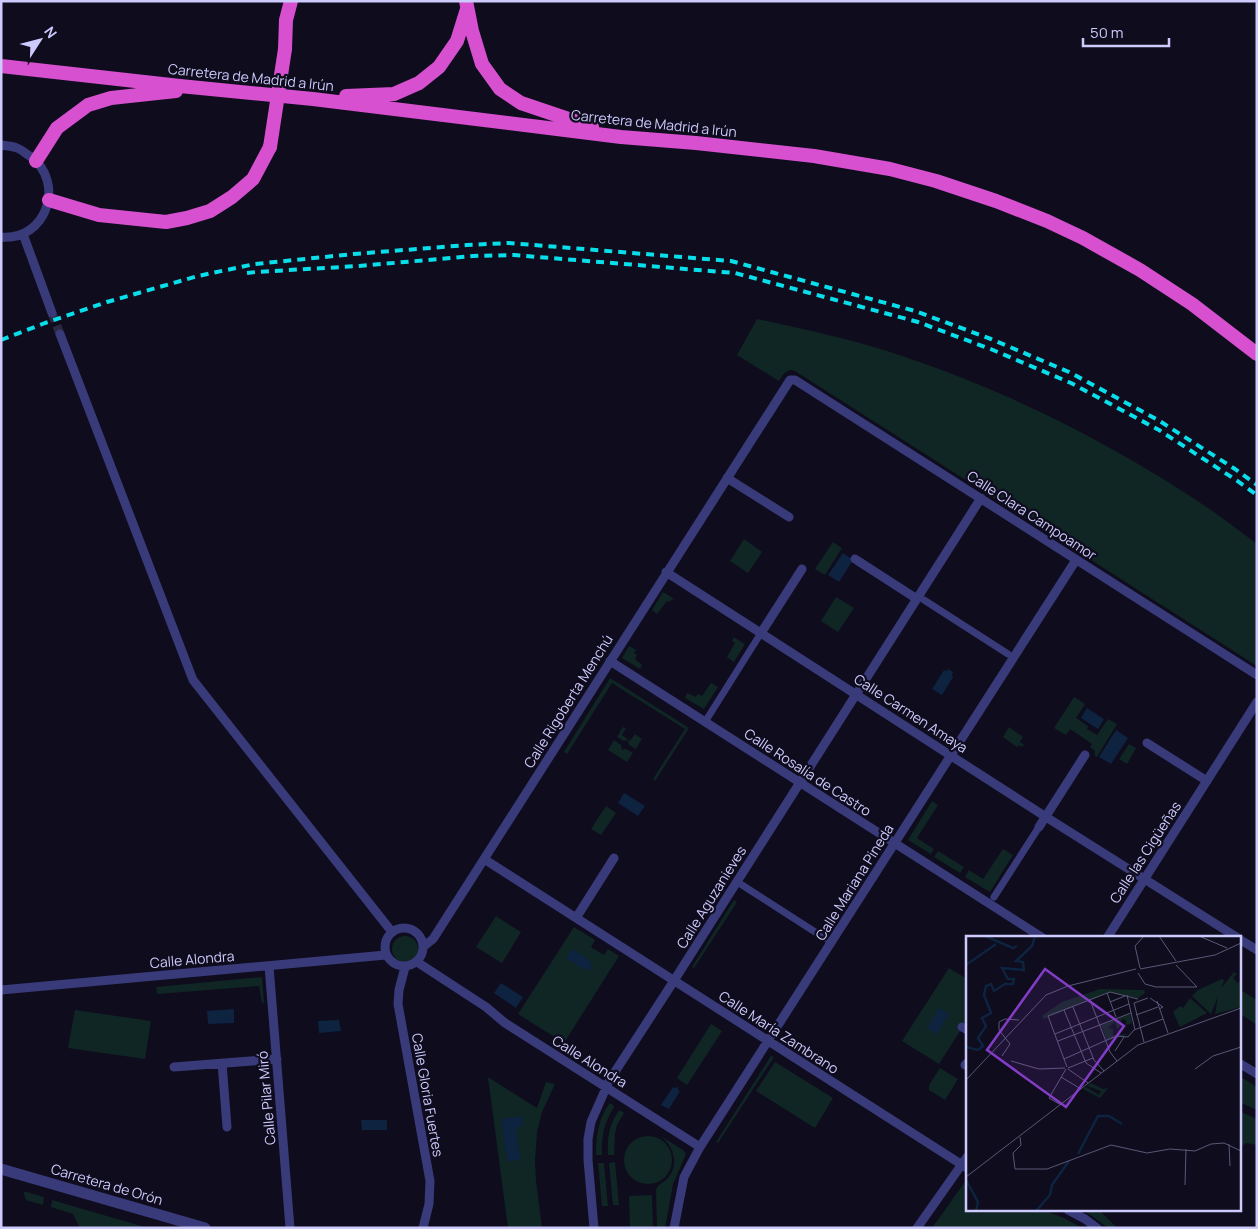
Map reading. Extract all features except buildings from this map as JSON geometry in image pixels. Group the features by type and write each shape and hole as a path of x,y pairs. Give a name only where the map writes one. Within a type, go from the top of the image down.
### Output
{"highway":[{"path":"49,200 99,215 166,222 210,212 232,197 253,178 270,147 285,49 286,20 291,1"},
{"path":"313,99 394,94 419,83 439,67 457,41 467,4"},
{"path":"467,4 472,31 482,64 500,89 521,103 621,137"},
{"name":"Carretera de Madrid a Irún","path":"1,66 313,99 621,137 814,156 890,170 936,181 996,201 1046,220 1083,238 1140,270 1192,304 1257,354"},
{"path":"36,161 57,128 88,105 111,98 202,88"}],"street":[{"path":"1,145 18,148 36,161 45,173 49,187 49,200 43,217 35,227 23,234 9,238 1,237"},
{"path":"23,234 52,312"},
{"path":"60,334 193,680 392,932"},
{"name":"Calle Rigoberta Menchú","path":"423,947 433,939 791,379"},
{"name":"Calle Clara Campoamor","path":"791,379 1257,674"},
{"path":"727,478 789,517"},
{"name":"Calle Aguzanieves","path":"594,1228 588,1139 591,1122 609,1081 856,694 920,600 981,498"},
{"path":"855,559 1008,654"},
{"name":"Calle Mariana Pineda","path":"674,1228 684,1177 700,1148 1076,560"},
{"path":"704,722 802,569"},
{"name":"Calle Carmen Amaya","path":"666,572 1046,817 1236,936"},
{"name":"Calle Rosalía de Castro","path":"610,661 1040,936"},
{"name":"Calle las Cigüeñas","path":"1108,936 1257,702"},
{"path":"1147,743 1207,781"},
{"path":"994,897 1085,755"},
{"path":"576,918 614,858"},
{"name":"Calle María Zambrano","path":"484,859 768,1041 965,1163"},
{"path":"742,885 826,939"},
{"path":"403,928 415,931 419,935 423,947 423,952 417,962 405,967 393,964 384,950 386,940 392,932 403,928"},
{"name":"Calle Carmen Amaya","path":"1240,939 1257,950"},
{"name":"Calle Alondra","path":"1,990 386,955"},
{"name":"Calle Alondra","path":"417,962 486,1007 505,1023 700,1148"},
{"name":"Calle Pilar Miró","path":"269,966 290,1228"},
{"name":"Calle Gloria Fuertes","path":"405,967 397,996 430,1181 429,1204 423,1228"},
{"name":"Calle Pilar Miró","path":"174,1067 276,1059"},
{"path":"222,1063 227,1127"},
{"path":"1240,1064 1257,1074"},
{"path":"917,1228 965,1163"},
{"name":"Carretera de Orón","path":"1,1169 204,1228"},
{"path":"1072,1212 1097,1228"}],"green space":[{"path":"757,319 867,345 957,376 1002,394 1045,414 1130,459 1211,510 1257,544 1257,666 795,371 787,371 779,381 737,355"},
{"path":"744,539 762,552 748,573 730,561"},
{"path":"833,542 842,548 825,575 815,569"},
{"path":"663,592 676,600 667,601 657,614 652,610"},
{"path":"836,597 854,608 838,632 821,621"},
{"path":"734,637 745,644 734,662 727,657 735,643 732,641"},
{"path":"629,646 636,650 634,653 637,655 635,659 642,665 640,669 622,658"},
{"path":"610,678 689,728 655,781 653,779 685,729 612,683 567,754 564,752"},
{"path":"711,683 718,687 704,709 685,698 687,693 696,697 698,694 702,696"},
{"path":"1074,697 1085,704 1076,718 1088,726 1087,729 1097,735 1108,719 1117,724 1097,757 1095,756 1095,751 1090,747 1092,744 1070,729 1066,735 1054,728"},
{"path":"623,727 626,728 622,735 630,741 635,734 642,739 636,749 629,745 628,740 624,741 617,737"},
{"path":"1009,727 1023,737 1020,742 1024,745 1022,747 1019,745 1017,747 1003,737"},
{"path":"614,740 621,745 622,750 626,749 633,753 627,762 608,750"},
{"path":"1129,744 1136,748 1127,764 1119,759"},
{"path":"932,801 938,805 917,838 934,849 931,854 908,840"},
{"path":"606,806 616,813 601,835 591,829"},
{"path":"1003,849 1013,855 990,892 965,877 969,870 983,879"},
{"path":"938,851 964,867 960,873 934,857"},
{"path":"734,900 737,902 694,968 692,967"},
{"path":"496,916 521,932 502,963 476,947"},
{"path":"574,927 595,940 591,947 604,955 608,949 619,956 564,1043 518,1014"},
{"path":"405,936 414,940 418,949 414,958 405,962 396,958 392,949 396,940"},
{"path":"949,968 966,978 966,1022 939,1064 902,1041"},
{"path":"261,977 264,1003 262,1003 259,986 157,994 156,987"},
{"path":"1240,990 1257,1000 1257,1025 1240,1014"},
{"path":"75,1010 151,1021 145,1059 68,1048"},
{"path":"711,1024 722,1031 687,1085 677,1078"},
{"path":"771,1056 774,1057 718,1143 716,1142"},
{"path":"775,1062 833,1098 815,1128 756,1091"},
{"path":"940,1068 958,1079 945,1100 929,1090 929,1085"},
{"path":"488,1077 537,1108 546,1082 555,1084 542,1112 537,1132 536,1181 542,1228 508,1228"},
{"path":"1240,1077 1257,1087 1257,1110 1240,1102"},
{"path":"610,1103 614,1107 604,1130 602,1155 596,1155 598,1128"},
{"path":"620,1110 624,1113 615,1133 614,1155 608,1155 610,1131 613,1120"},
{"path":"1240,1111 1257,1119 1257,1145 1246,1143 1240,1147"},
{"path":"648,1136 657,1138 665,1143 670,1151 672,1160 670,1169 665,1177 657,1182 648,1184 639,1182 631,1177 626,1169 624,1160 626,1151 631,1143 639,1138"},
{"path":"661,1136 686,1154 673,1184 665,1228 657,1228 656,1190 671,1174 674,1162 674,1156 669,1145"},
{"path":"615,1162 619,1205 613,1205 609,1163"},
{"path":"598,1163 604,1163 608,1206 602,1206"},
{"path":"966,1180 966,1212 1048,1212 1082,1228 932,1228"},
{"path":"23,1191 44,1197 43,1205 26,1200"},
{"path":"652,1195 653,1228 630,1228 629,1196"},
{"path":"52,1200 148,1228 80,1228 73,1214 51,1207"},
{"path":"1087,1212 1101,1212 1117,1228 1108,1228"}],"water":[{"path":"843,553 853,560 839,582 828,575"},
{"path":"948,669 953,672 953,677 942,695 932,689 944,670"},
{"path":"1087,708 1104,719 1098,729 1081,718"},
{"path":"1116,730 1128,738 1111,764 1099,757"},
{"path":"624,793 645,806 638,816 618,803"},
{"path":"572,949 591,961 591,969 585,970 566,958"},
{"path":"501,983 523,997 516,1008 494,993"},
{"path":"939,1008 949,1014 937,1034 927,1028"},
{"path":"234,1009 234,1023 208,1024 207,1011"},
{"path":"339,1020 341,1031 319,1033 318,1021"},
{"path":"673,1087 678,1087 680,1091 669,1109 661,1105"},
{"path":"521,1116 523,1126 516,1128 520,1160 507,1161 501,1119"},
{"path":"361,1120 387,1120 387,1130 362,1130"}],"tunnel":[{"path":"52,313 60,334"}],"railway":[{"path":"1,340 107,302 198,276 255,264 354,254 509,243 731,261 915,311 991,339 1069,372 1158,420 1257,485"},
{"path":"247,273 473,256 514,255 735,273 918,322 993,350 1071,383 1159,430 1257,495"}]}
